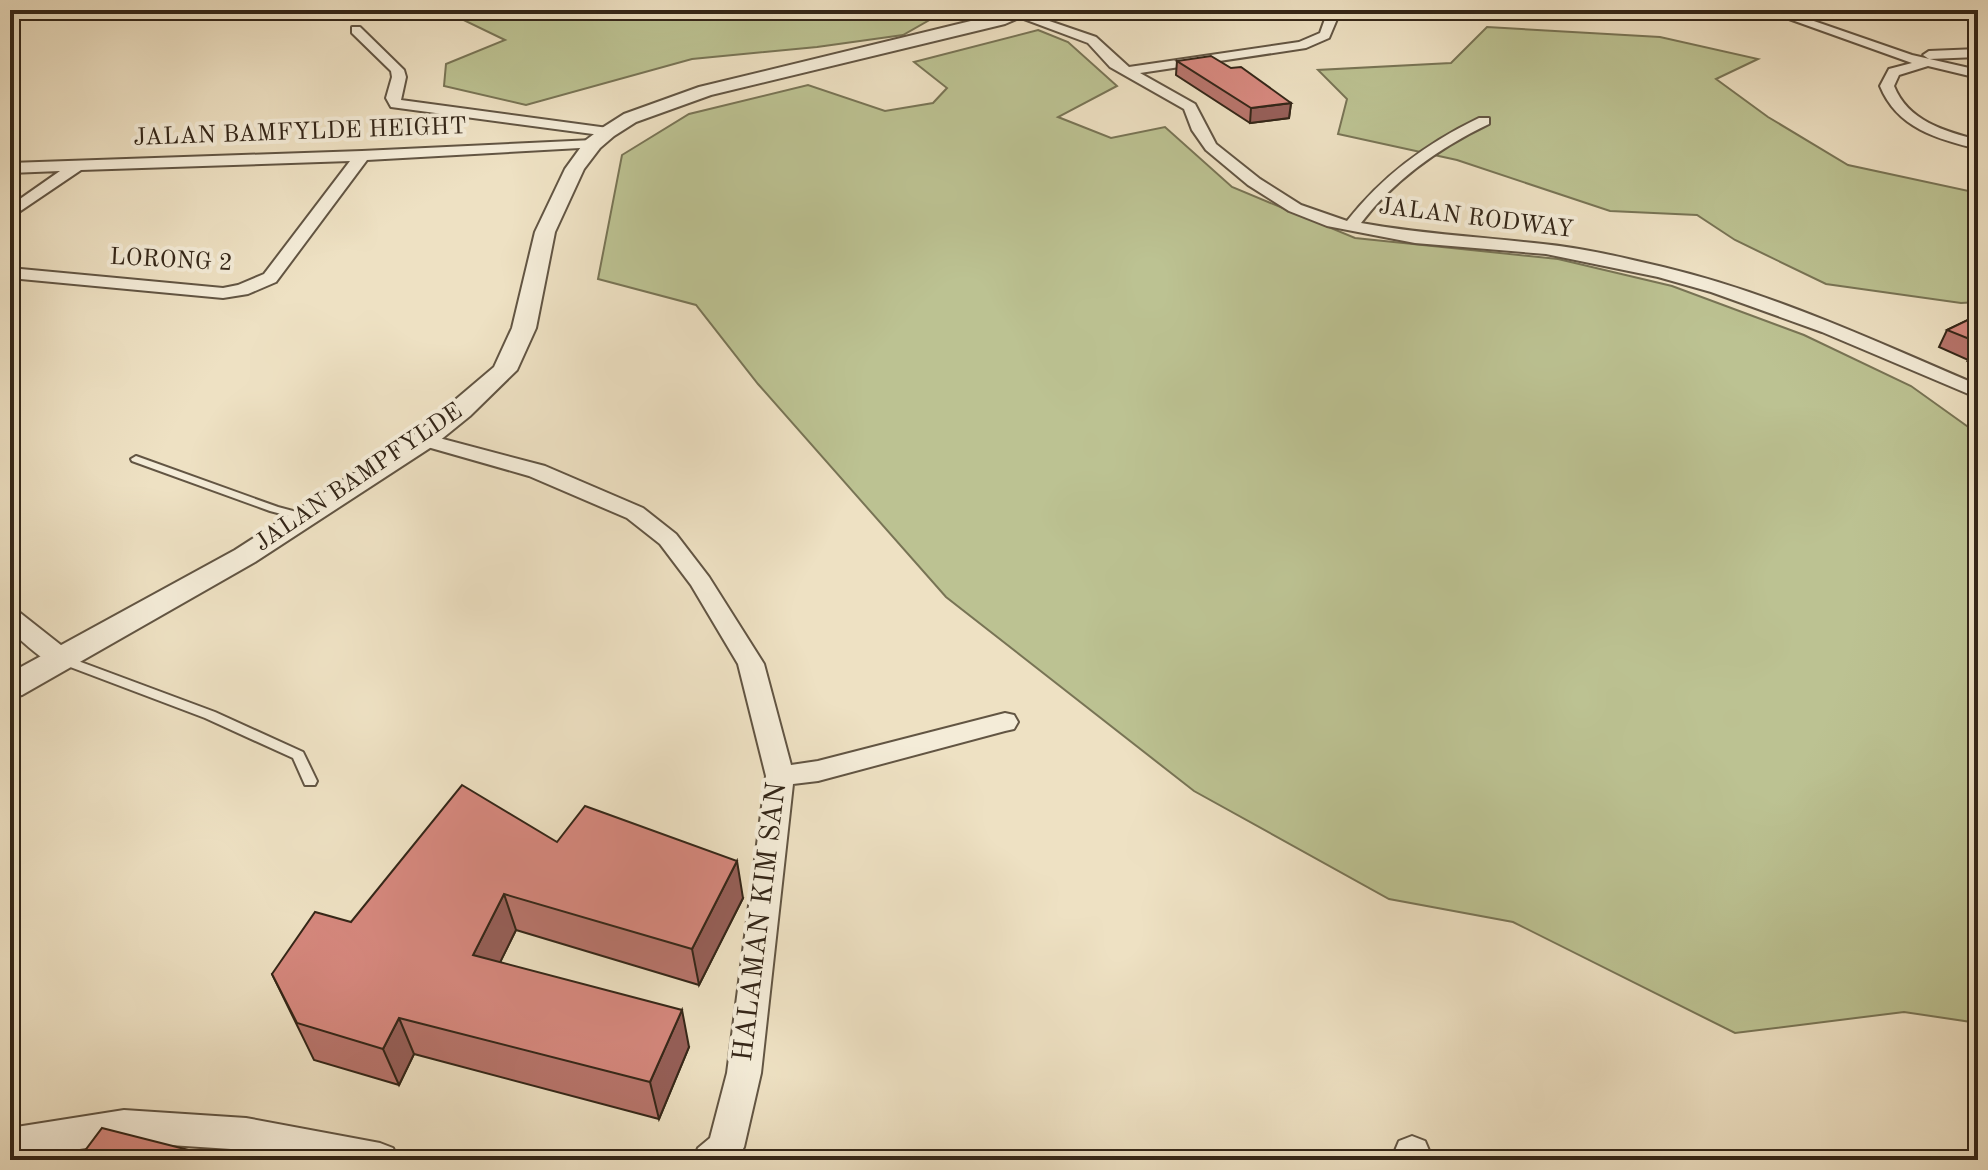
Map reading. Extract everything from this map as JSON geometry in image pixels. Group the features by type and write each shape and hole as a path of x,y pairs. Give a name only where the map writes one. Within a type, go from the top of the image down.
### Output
{"street":[{"path":"1127,71 1261,53 1318,41 1331,25 1331,19 1323,10"},
{"path":"1770,10 1908,58 1978,74"},
{"name":"JALAN RODWAY","path":"1024,12 1092,40 1127,71 1190,107 1199,130 1211,147 1254,182 1295,208 1350,227 1415,238 1546,249 1661,272 1717,288 1829,328 1978,392"},
{"name":"JALAN BAMPFYLDE","path":"10,687 245,556 424,440 461,411 505,370 524,328 545,232 575,169 600,138 630,118 705,91 1024,12"},
{"path":"356,30 397,70 399,77 393,98 396,104 600,138"},
{"path":"1908,58 1940,53 1978,53"},
{"path":"1925,63 1894,72 1887,86 1891,101 1899,112 1919,124 1978,145"},
{"path":"1350,227 1382,188 1427,152 1453,134 1484,121"},
{"name":"JALAN BAMFYLDE HEIGHT","path":"10,168 362,156 600,138"},
{"name":"LORONG 2","path":"10,273 223,293 242,290 270,278 362,156"},
{"path":"10,213 76,167"},
{"name":"HALAMAN KIM SAN","path":"424,440 537,471 635,513 668,539 701,582 751,664 780,776 744,1073 726,1147 711,1160"},
{"path":"10,618 62,659"},
{"path":"780,776 818,771 1005,722"},
{"path":"10,1144 124,1126 246,1134 380,1160"}],"lane":[{"path":"136,459 304,517"},
{"path":"62,659 210,715 298,755 310,781"}],"green space":[{"path":"461,10 947,10 903,35 692,59 526,105 444,86 446,64 505,40 453,15"},
{"path":"1487,27 1660,37 1758,59 1716,79 1768,117 1848,165 1978,193 1978,302 1961,303 1826,284 1735,240 1697,215 1610,211 1457,160 1338,134 1347,99 1318,70 1451,63"},
{"path":"1038,30 1068,42 1117,86 1058,117 1111,138 1165,127 1232,187 1355,238 1558,259 1672,286 1804,335 1911,386 1978,434 1978,1023 1904,1012 1735,1033 1513,922 1389,899 1194,791 946,597 758,384 696,305 598,279 622,155 689,114 808,85 885,111 933,103 947,88 914,62"}],"building":[{"path":"1211,56 1231,68 1241,67 1291,103 1251,108 1177,61"},
{"path":"1978,315 1977,342 1947,330"},
{"path":"462,785 557,842 585,806 737,861 692,949 504,894 473,955 682,1010 650,1082 399,1018 383,1049 297,1023 272,974 315,912 351,922"},
{"path":"102,1128 228,1160 78,1160"}]}
